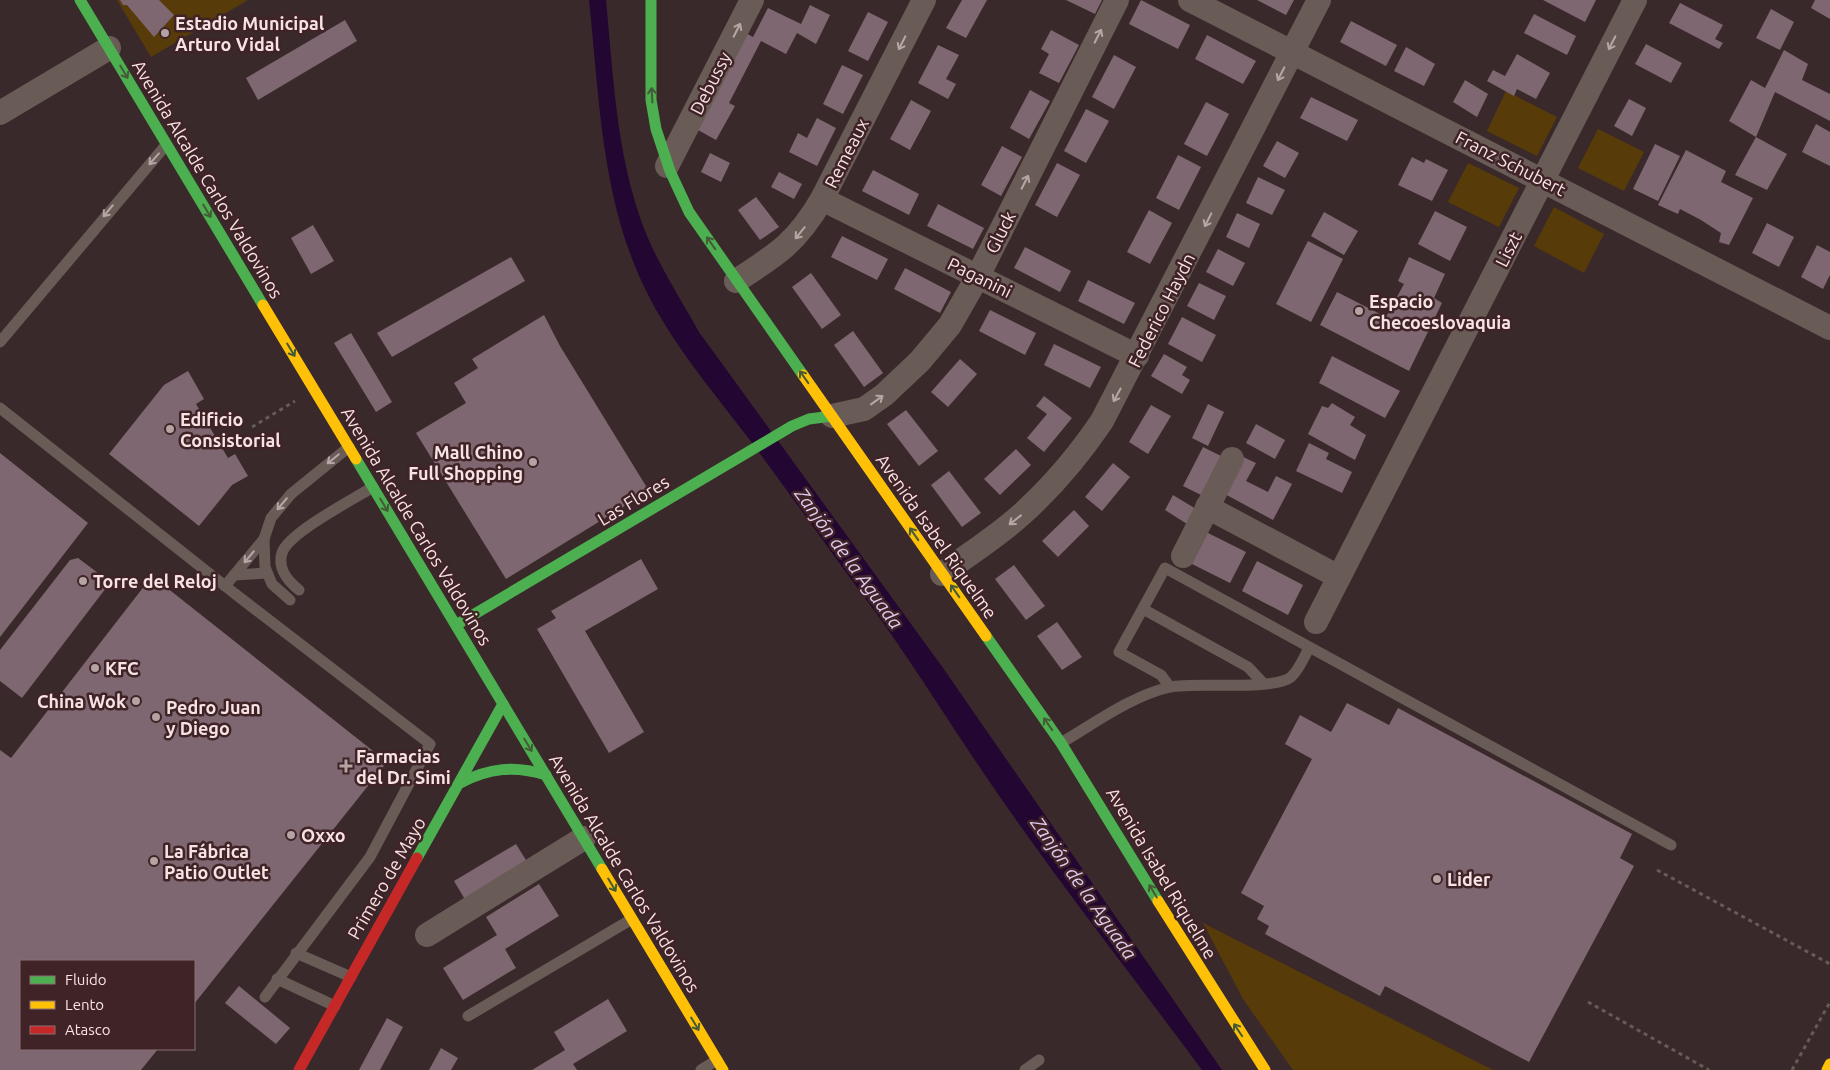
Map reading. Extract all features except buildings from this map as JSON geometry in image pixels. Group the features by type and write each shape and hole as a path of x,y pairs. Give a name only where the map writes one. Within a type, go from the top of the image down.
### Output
{"main road":[{"name":"Avenida Alcalde Carlos Valdovinos","path":"80,0 720,1065"},
{"name":"Avenida Isabel Riquelme","path":"650,0 651,98 660,144 667,166 688,212 1061,743 1219,1000 1265,1070"},
{"name":"Las Flores","path":"456,625 792,426 809,419 832,416"},
{"name":"Primero de Mayo","path":"299,1070 503,704"},
{"path":"460,783 481,772 506,767 520,768 546,776"},
{"path":"1827,1070 1830,1064"}],"street":[{"name":"Debussy","path":"667,166 752,0"},
{"name":"Remeaux","path":"736,281 792,242 801,233 822,199 924,0"},
{"name":"Gluck","path":"832,416 864,409 904,377 937,343 962,306 978,276 1117,0"},
{"name":"Franz Schubert","path":"1190,0 1543,179 1830,328"},
{"name":"Federico Haydn","path":"942,574 1021,515 1065,472 1102,421 1138,356 1319,0"},
{"name":"Liszt","path":"1316,622 1635,0"},
{"path":"0,113 109,48"},
{"name":"Paganini","path":"822,199 1138,356"},
{"path":"1183,556 1232,459"},
{"path":"1207,507 1339,577"},
{"path":"428,935 584,838"}],"lane":[{"path":"0,342 118,199 167,144"},
{"path":"0,408 224,586 430,744 370,857 296,953 265,997"},
{"path":"290,600 272,584 265,567 264,539 271,518 291,494 349,446"},
{"path":"298,590 286,578 281,563 282,553 286,546 308,526 373,487"},
{"path":"224,586 264,539"},
{"path":"1170,687 1161,675 1119,652 1165,568 1671,845"},
{"path":"234,575 267,573"},
{"path":"1143,609 1248,667 1263,683"},
{"path":"1061,743 1141,698 1170,687 1263,683 1290,678 1309,648"},
{"path":"468,1016 632,919"},
{"path":"296,953 351,977"},
{"path":"277,979 335,1006"},
{"path":"1025,1070 1039,1060"},
{"path":"701,1070 720,1065"}],"path":[{"path":"252,427 315,390"},
{"path":"1657,870 1830,964"},
{"path":"1588,1002 1709,1070"},
{"path":"1792,1070 1830,1002"}],"shaded area":[{"name":"Estadio Municipal Arturo Vidal","path":"117,0 248,0 151,57"},
{"path":"1506,91 1557,117 1537,156 1487,131"},
{"path":"1598,129 1644,152 1624,191 1578,168"},
{"path":"1468,163 1519,188 1499,227 1448,202"},
{"path":"1554,207 1604,234 1584,273 1534,246"},
{"path":"1203,923 1493,1070 1293,1070 1243,999"}],"water":[{"name":"Zanjón de la Aguada","path":"589,0 606,0 619,125 624,156 640,216 656,256 699,332 943,668 1222,1070 1202,1070 1079,906 989,781 883,623 761,455 688,359 662,320 640,278 627,245 609,176 599,106"}],"traffic: fast":[{"path":"80,0 263,305"},
{"path":"651,0 651,100 656,129 670,171 689,212 803,375"},
{"path":"456,625 792,426 809,419 832,416"},
{"path":"356,459 602,869"},
{"path":"986,636 1061,743 1158,901"},
{"path":"417,858 503,704"},
{"path":"460,783 481,774 502,770 524,770 546,775"}],"traffic: slow":[{"path":"263,305 356,459"},
{"path":"803,375 986,636"},
{"path":"602,869 723,1070"},
{"path":"1158,901 1265,1070"},
{"path":"1827,1070 1830,1064"}],"traffic: jam":[{"path":"299,1070 417,858"}],"place":[{"name":"Estadio Municipal Arturo Vidal","path":"165,33"},
{"name":"Espacio Checoeslovaquia","path":"1359,311"},
{"name":"Edificio Consistorial","path":"170,429"},
{"name":"Mall Chino Full Shopping","path":"533,462"},
{"name":"Torre del Reloj","path":"83,581"},
{"name":"KFC","path":"95,668"},
{"name":"China Wok","path":"136,701"},
{"name":"Pedro Juan y Diego","path":"156,717"},
{"name":"Farmacias del Dr. Simi","path":"346,766"},
{"name":"Oxxo","path":"291,835"},
{"name":"La Fábrica Patio Outlet","path":"154,861"},
{"name":"Lider","path":"1437,879"}]}
